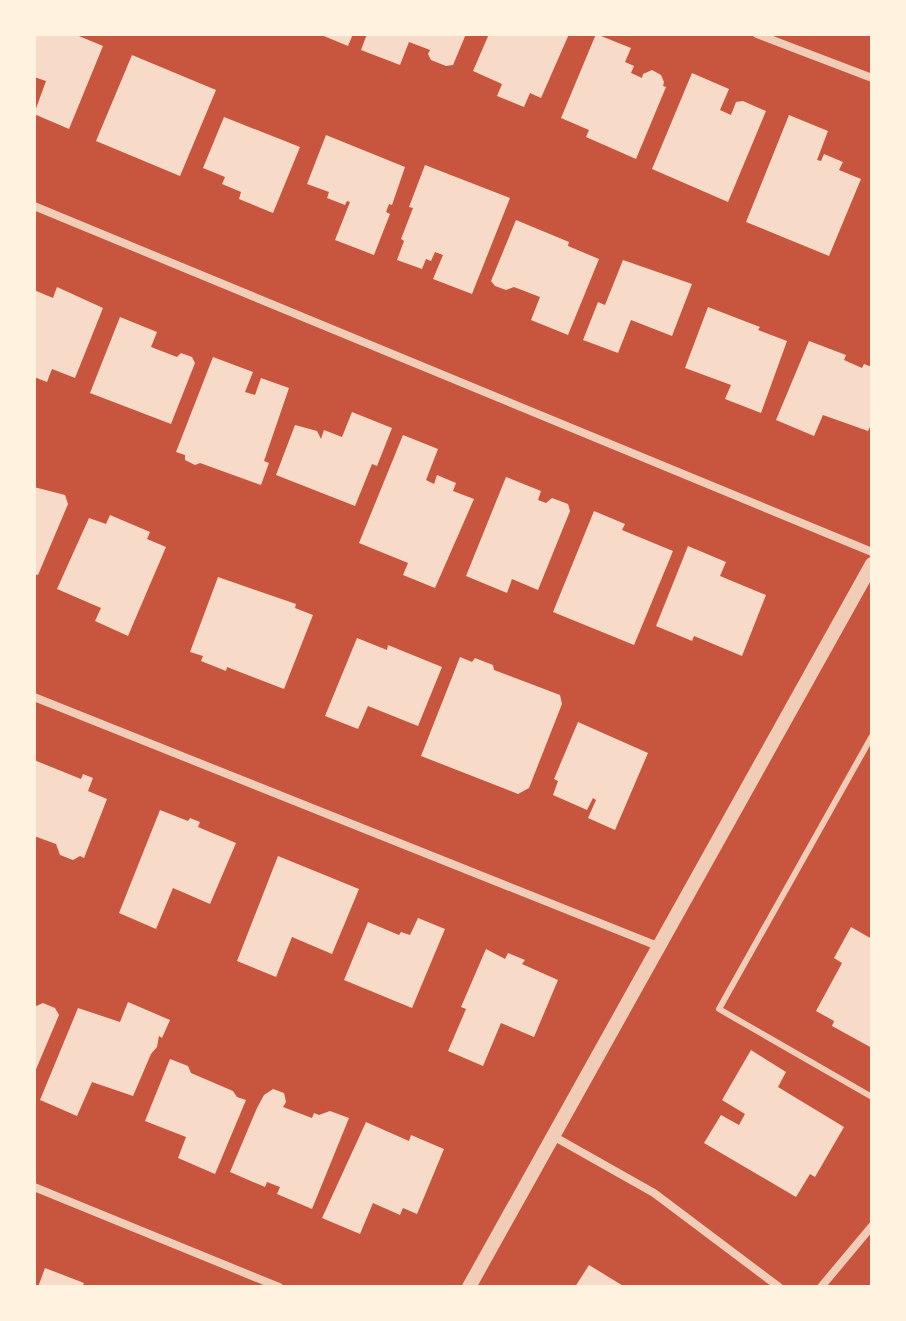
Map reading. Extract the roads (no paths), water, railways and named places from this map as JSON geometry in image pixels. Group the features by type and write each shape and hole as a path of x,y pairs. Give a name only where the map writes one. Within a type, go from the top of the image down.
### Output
{"street":[{"path":"757,34 872,78"},
{"path":"34,206 872,552"},
{"path":"469,1287 872,564"},
{"path":"34,697 660,947"},
{"path":"553,1136 654,1193 779,1287"},
{"path":"34,1187 279,1287"},
{"path":"821,1287 872,1226"}],"lane":[{"path":"872,736 719,1009 872,1097"}]}
